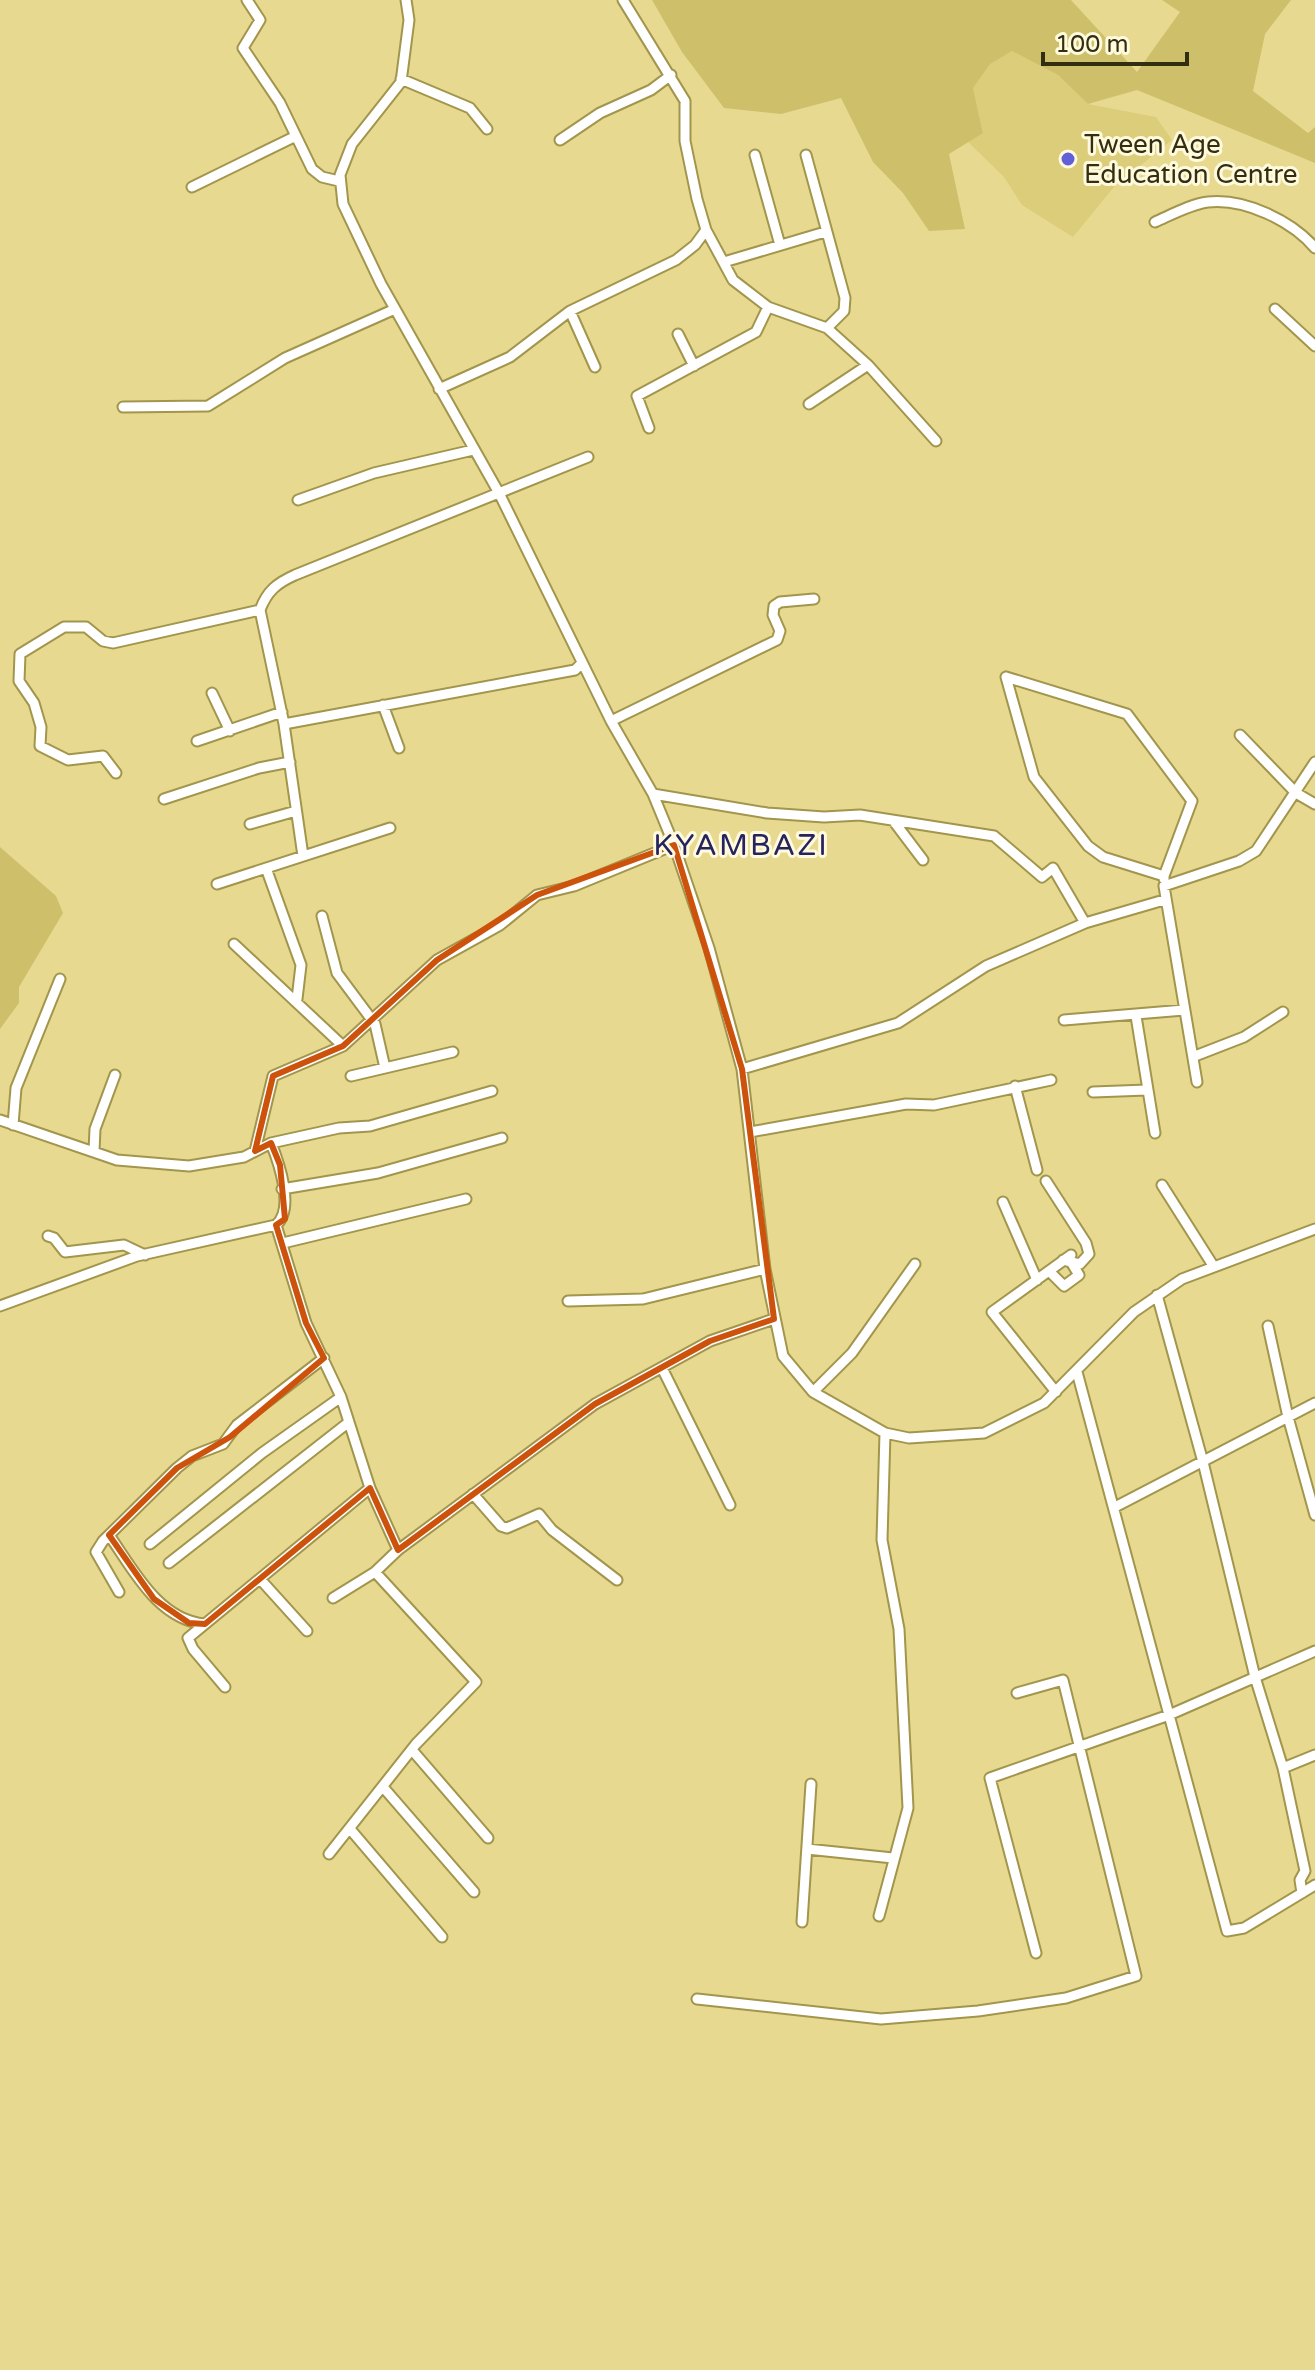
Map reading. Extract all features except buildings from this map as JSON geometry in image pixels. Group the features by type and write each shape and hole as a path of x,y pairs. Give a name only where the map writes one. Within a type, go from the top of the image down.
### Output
{"street":[{"path":"247,0 260,20 243,48 280,103 312,169 322,177 339,181"},
{"path":"406,0 409,20 401,79 352,144 339,181 343,204 395,309 499,493 611,721 653,794 674,845 709,948 742,1069 765,1269 783,1356 813,1392 885,1433 909,1438 984,1433 1027,1414 1056,1392 1134,1312 1182,1279 1315,1229"},
{"path":"623,0 685,101 685,141 706,230 733,280 768,307 827,328 868,365 936,441"},
{"path":"560,140 600,113 651,90 671,75"},
{"path":"401,79 470,108 487,129"},
{"path":"192,187 296,136"},
{"path":"755,155 780,245"},
{"path":"806,155 845,298 844,311 827,328"},
{"path":"1155,222 1206,202 1227,202 1270,215 1304,235 1315,248"},
{"path":"439,389 510,357 570,311 676,260 695,245 706,230"},
{"path":"724,262 825,232"},
{"path":"649,428 637,396 756,332 768,307"},
{"path":"123,407 208,406 285,358 395,309"},
{"path":"1275,309 1315,346"},
{"path":"570,311 595,367"},
{"path":"678,334 694,366"},
{"path":"809,404 868,365"},
{"path":"298,500 374,473 473,450"},
{"path":"303,856 282,712 260,610 276,584 588,457"},
{"path":"611,721 777,640 780,631 773,615 774,606 780,602 814,599"},
{"path":"116,773 103,756 68,760 40,746 41,727 34,703 19,681 20,654 64,627 86,627 103,641 113,643 260,610"},
{"path":"284,724 575,670 582,663"},
{"path":"1197,1082 1195,1056 1164,900 1164,881 1192,801 1127,714 1006,677 1034,777 1088,846 1103,857 1164,881 1239,861 1256,851 1315,762"},
{"path":"212,693 230,731"},
{"path":"383,705 399,748"},
{"path":"197,741 282,712"},
{"path":"1240,735 1296,793 1315,804"},
{"path":"164,799 259,768 290,762"},
{"path":"653,794 767,813 824,817 860,815 895,823 994,836 1042,877 1053,868 1085,923"},
{"path":"250,824 296,811"},
{"path":"895,823 923,860"},
{"path":"217,884 390,828"},
{"path":"255,1151 273,1076 343,1046 437,960 500,925 537,895 574,886 674,845"},
{"path":"266,868 301,965 297,999"},
{"path":"742,1069 898,1023 986,966 1085,923 1164,900"},
{"path":"322,916 337,973 369,1020 375,1024 385,1068"},
{"path":"234,944 297,999 343,1046"},
{"path":"13,1125 16,1088 60,979"},
{"path":"1064,1020 1184,1010"},
{"path":"1195,1056 1244,1037 1283,1012"},
{"path":"1136,1016 1155,1133"},
{"path":"351,1076 453,1052"},
{"path":"94,1151 95,1129 115,1075"},
{"path":"750,1132 906,1104 934,1105 1051,1080"},
{"path":"1015,1086 1037,1170"},
{"path":"1093,1092 1147,1090"},
{"path":"0,1120 136,1163 189,1166 244,1157 271,1143 339,1128 370,1126 492,1091"},
{"path":"282,1189 341,1176 378,1173 502,1138"},
{"path":"0,1306 145,1255 276,1225 284,1213 280,1165 271,1143"},
{"path":"1046,1181 1086,1243 1089,1254 1080,1264 1067,1258"},
{"path":"1162,1185 1214,1267"},
{"path":"283,1243 466,1199"},
{"path":"1003,1202 1037,1280"},
{"path":"276,1225 306,1323 341,1397 370,1488 398,1550"},
{"path":"48,1236 54,1238 65,1252 124,1245 145,1255"},
{"path":"1056,1392 992,1312 1067,1258"},
{"path":"1049,1271 1064,1286 1079,1275 1067,1258"},
{"path":"813,1392 852,1353 915,1264"},
{"path":"568,1301 643,1299 765,1269"},
{"path":"1157,1295 1203,1462 1255,1677 1283,1768 1305,1871 1300,1880 1302,1893"},
{"path":"333,1598 375,1572 398,1550 595,1404 710,1341 774,1319"},
{"path":"1268,1326 1288,1417 1315,1515"},
{"path":"119,1592 96,1552 109,1535 177,1468 192,1456 223,1444 237,1425 324,1358"},
{"path":"662,1368 730,1505"},
{"path":"1077,1372 1227,1931 1244,1928 1315,1885"},
{"path":"150,1544 262,1453 341,1397"},
{"path":"1115,1507 1315,1403"},
{"path":"169,1563 349,1422"},
{"path":"879,1916 908,1808 899,1629 882,1540 885,1433"},
{"path":"225,1687 193,1649 188,1638 370,1488"},
{"path":"473,1494 507,1528 539,1514 552,1530 617,1580"},
{"path":"109,1535 154,1599 189,1623 205,1624"},
{"path":"329,1854 412,1750 476,1682 375,1572"},
{"path":"260,1579 307,1631"},
{"path":"1036,1953 990,1778 1169,1715 1315,1651"},
{"path":"697,1999 881,2019 978,2011 1066,1998 1136,1976 1082,1746 1063,1680 1017,1693"},
{"path":"412,1750 488,1838"},
{"path":"1283,1768 1315,1755"},
{"path":"802,1922 811,1784"},
{"path":"383,1787 474,1892"},
{"path":"350,1829 442,1937"},
{"path":"807,1849 893,1858"}],"highlighted area":[{"path":"674,845 742,1069 774,1319 710,1341 595,1404 398,1550 370,1488 205,1624 189,1623 154,1599 109,1535 177,1468 230,1437 324,1358 306,1323 276,1225 285,1219 280,1165 271,1143 255,1151 273,1076 343,1046 437,960 537,895"}],"shaded area":[{"path":"652,0 1071,0 1137,72 1180,12 1162,0 1291,0 1265,34 1253,91 1308,133 1315,127 1315,163 1137,90 1088,104 1058,75 1012,51 990,64 973,88 983,133 949,154 965,229 929,231 903,193 873,162 841,98 781,114 724,108 682,52"},
{"name":"Tween Age Education Centre","path":"1012,51 1058,75 1088,104 1156,117 1172,140 1114,187 1073,237 1022,205 1004,177 967,141 983,132 973,88 990,63"},
{"path":"0,847 56,896 63,913 19,987 19,1003 0,1029"}],"place":[{"name":"Tween Age Education Centre","path":"1068,159"}],"district":[{"name":"KYAMBAZI","path":"741,845"}]}
